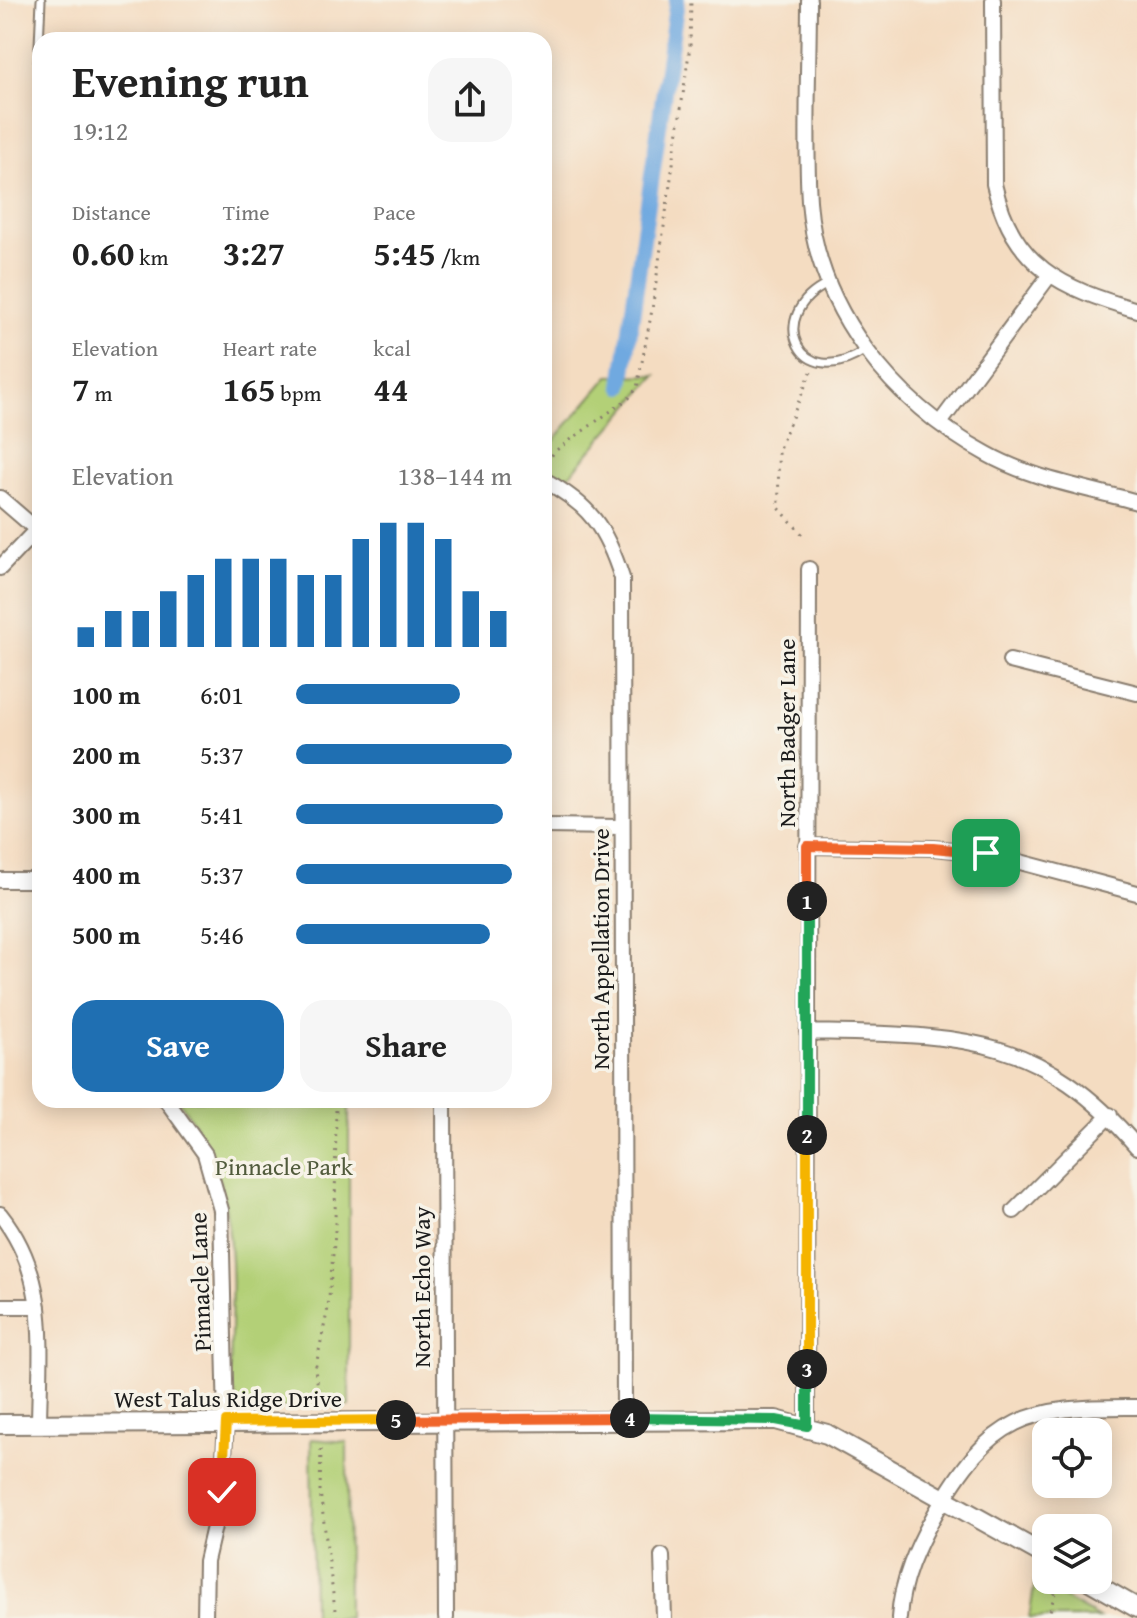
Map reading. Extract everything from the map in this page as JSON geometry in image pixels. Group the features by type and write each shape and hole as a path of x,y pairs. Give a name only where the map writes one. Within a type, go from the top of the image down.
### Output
{"street":[{"path":"809,0 809,202 828,284 865,350 899,390 940,423 988,455 1137,502"},
{"path":"993,0 994,184 1000,211 1016,245 1049,276 1091,297 1137,310"},
{"path":"940,423 1049,276"},
{"name":"North Appellation Drive","path":"552,484 573,496 597,519 622,578 624,1418"},
{"path":"0,498 32,523"},
{"path":"0,568 32,534"},
{"name":"North Badger Lane","path":"807,1426 809,569"},
{"path":"1010,661 1137,693"},
{"path":"552,826 621,827"},
{"path":"807,846 933,848 986,853 1137,893"},
{"path":"0,880 32,880"},
{"path":"807,1032 922,1033 961,1038 1051,1071 1110,1115 1137,1147"},
{"name":"Pinnacle Lane","path":"172,1108 205,1154 221,1210 226,1422 222,1492 206,1561 205,1618"},
{"name":"North Echo Way","path":"444,1108 446,1618"},
{"path":"1014,1211 1110,1115"},
{"path":"0,1214 21,1240 29,1261 38,1306 39,1423"},
{"path":"0,1306 38,1306"},
{"path":"899,1618 900,1595 913,1559 944,1499 971,1456 994,1435 1024,1420 1071,1407 1137,1407"},
{"name":"West Talus Ridge Drive","path":"0,1424 761,1419 807,1426 1032,1548"},
{"path":"662,1556 664,1618"},
{"path":"1112,1594 1137,1608"}],"lane":[{"path":"40,32 41,0"},
{"path":"828,284 803,301 793,320 796,343 808,360 826,364 841,365 865,350"}],"path":[{"path":"552,455 629,398 637,388 652,310 690,46 691,0"},
{"path":"802,534 779,508 778,451 811,372"},
{"path":"320,1398 315,1370 328,1308 335,1233 336,1108"},
{"path":"321,1449 320,1491 336,1618"},
{"path":"1048,1618 1055,1594"}],"green space":[{"path":"656,375 563,483 552,475 552,443 609,376"},
{"name":"Pinnacle Park","path":"183,1108 349,1108 349,1406 247,1408 233,1399 230,1390 230,1239 215,1167 200,1133"},
{"path":"311,1439 347,1442 348,1618 313,1618"},
{"path":"1033,1594 1056,1594 1099,1618 1029,1618"}],"waterway":[{"path":"622,386 677,0"}],"route":[{"path":"222,1492 226,1422 732,1418 776,1420 807,1426 807,846 933,848 986,853"}]}
